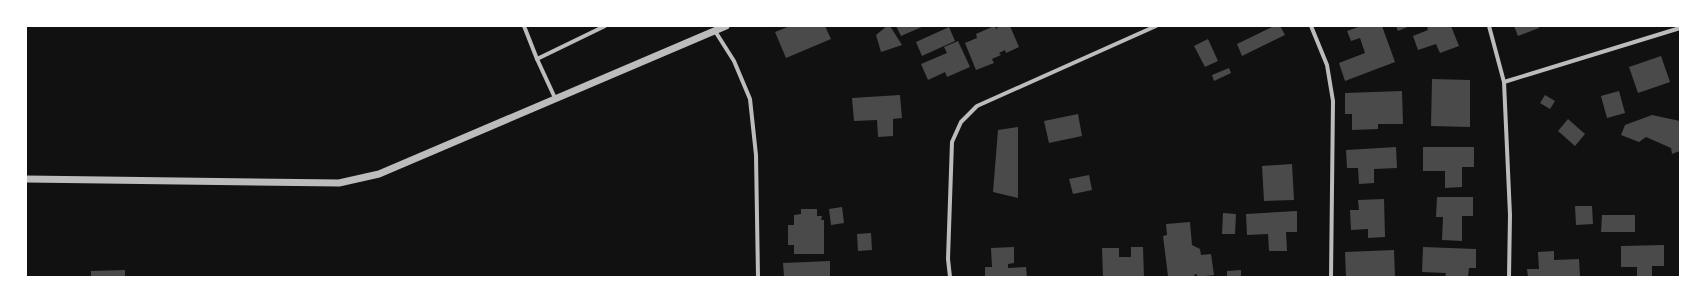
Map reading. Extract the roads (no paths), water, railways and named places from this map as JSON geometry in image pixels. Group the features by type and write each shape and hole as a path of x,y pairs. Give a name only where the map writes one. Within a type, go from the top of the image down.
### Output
{"street":[{"path":"524,26 555,98"},
{"path":"537,59 605,26"},
{"path":"26,179 339,183 379,174 726,26"},
{"path":"950,277 948,259 952,142 961,122 977,106 1156,26"},
{"path":"1311,26 1327,65 1333,102 1331,277"},
{"path":"1489,26 1504,82 1510,215 1510,277"},
{"path":"1504,82 1680,28"},
{"path":"715,31 734,61 750,99 756,155 758,277"}]}
